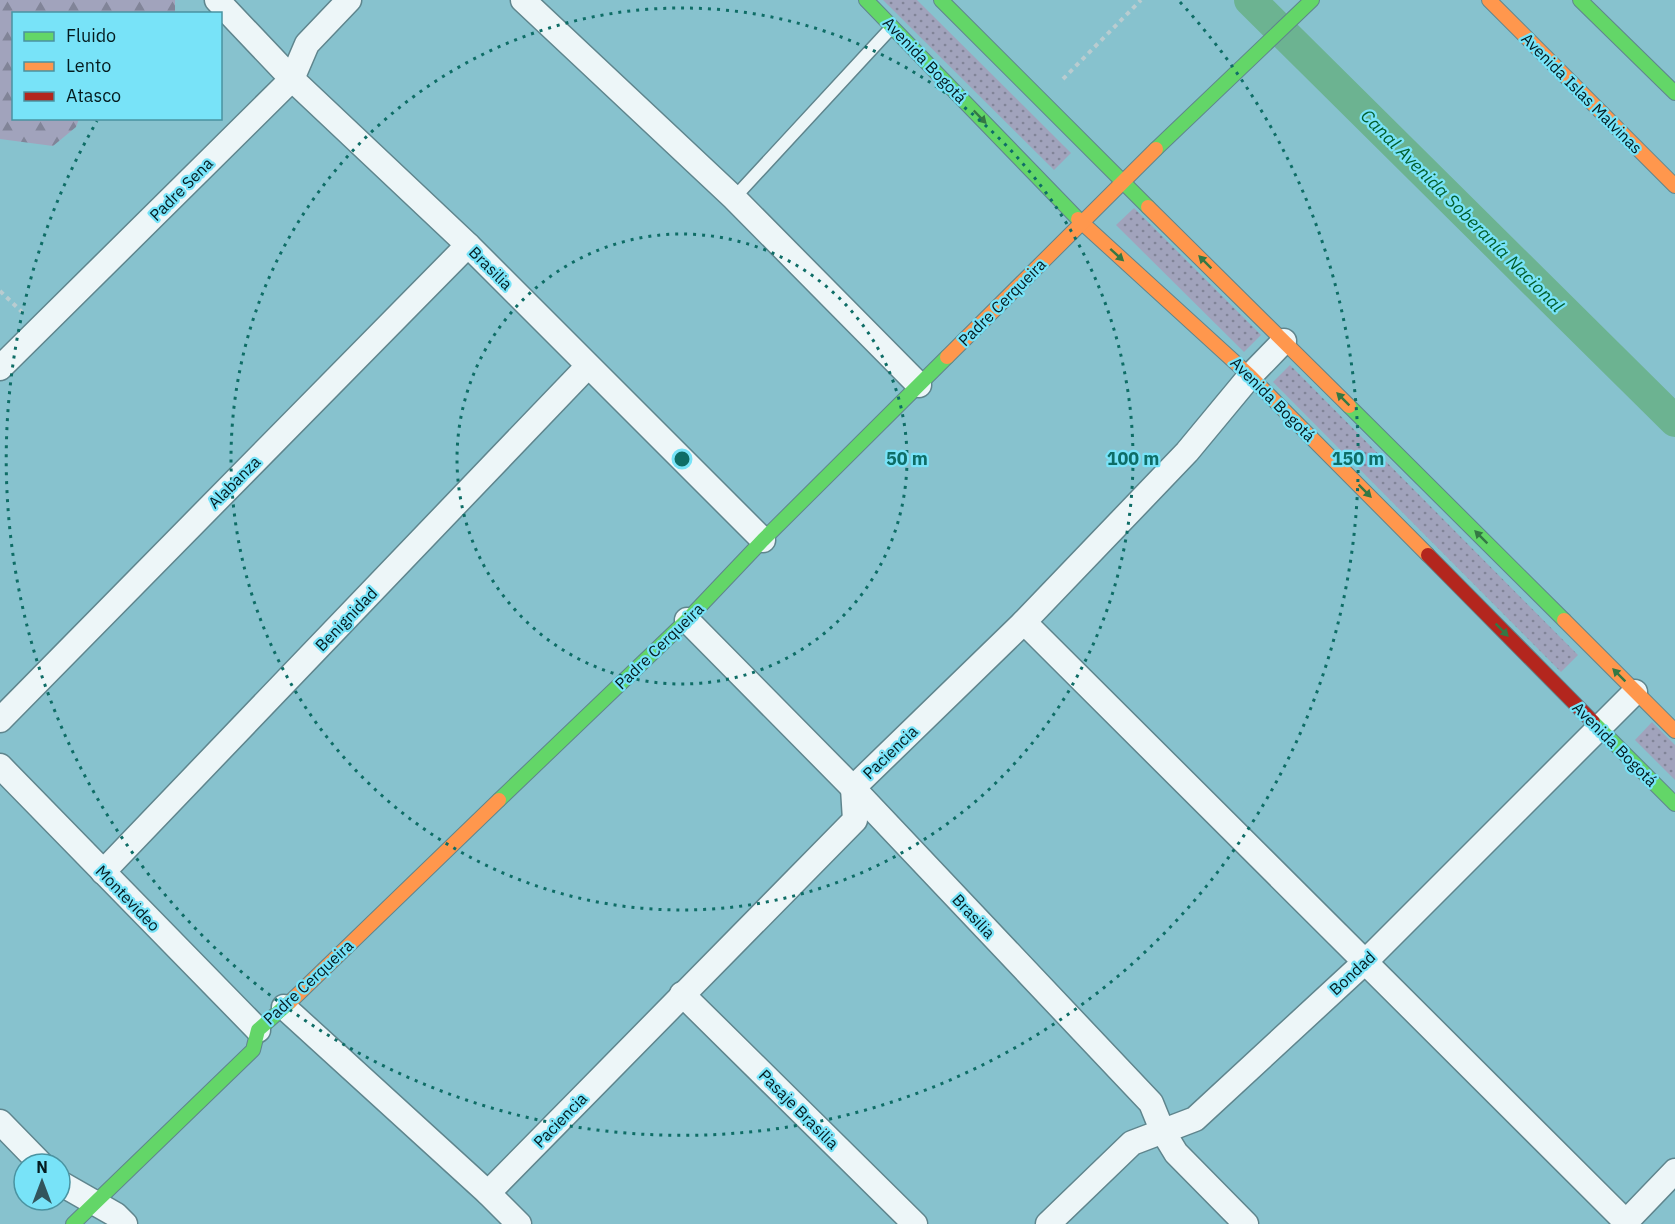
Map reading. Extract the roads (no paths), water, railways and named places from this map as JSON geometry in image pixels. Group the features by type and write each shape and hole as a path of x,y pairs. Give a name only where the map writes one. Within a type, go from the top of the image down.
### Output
{"main road":[{"name":"Avenida Bogotá","path":"866,0 1082,223 1250,375 1675,804"},
{"path":"941,0 1675,731"},
{"name":"Avenida Islas Malvinas","path":"1489,0 1675,186"},
{"path":"1580,0 1675,93"},
{"name":"Padre Cerqueira","path":"73,1224 253,1050 258,1030 687,620 763,540 1123,181 1310,2"}],"street":[{"name":"Brasilia","path":"217,0 292,79 468,245 763,540"},
{"name":"Padre Sena","path":"0,368 292,79 307,44 350,0"},
{"path":"523,0 734,198 919,384"},
{"name":"Alabanza","path":"0,720 468,245"},
{"name":"Paciencia","path":"488,1193 855,820 853,788 1024,622 1187,452 1250,375 1284,341"},
{"name":"Benignidad","path":"103,872 588,366"},
{"name":"Brasilia","path":"687,620 853,788 1151,1103 1162,1130 1176,1153 1246,1224"},
{"path":"1024,622 1366,961 1625,1223 1675,1171"},
{"name":"Bondad","path":"1048,1224 1132,1143 1195,1119 1366,961 1635,692"},
{"name":"Montevideo","path":"0,766 258,1030"},
{"name":"Pasaje Brasilia","path":"682,994 915,1224"},
{"path":"284,1007 519,1224"},
{"path":"0,1122 29,1152"},
{"path":"72,1190 116,1215 125,1224"}],"lane":[{"path":"734,198 892,26"}],"waterway":[{"name":"Canal Avenida Soberanía Nacional","path":"1250,0 1675,421"}]}
